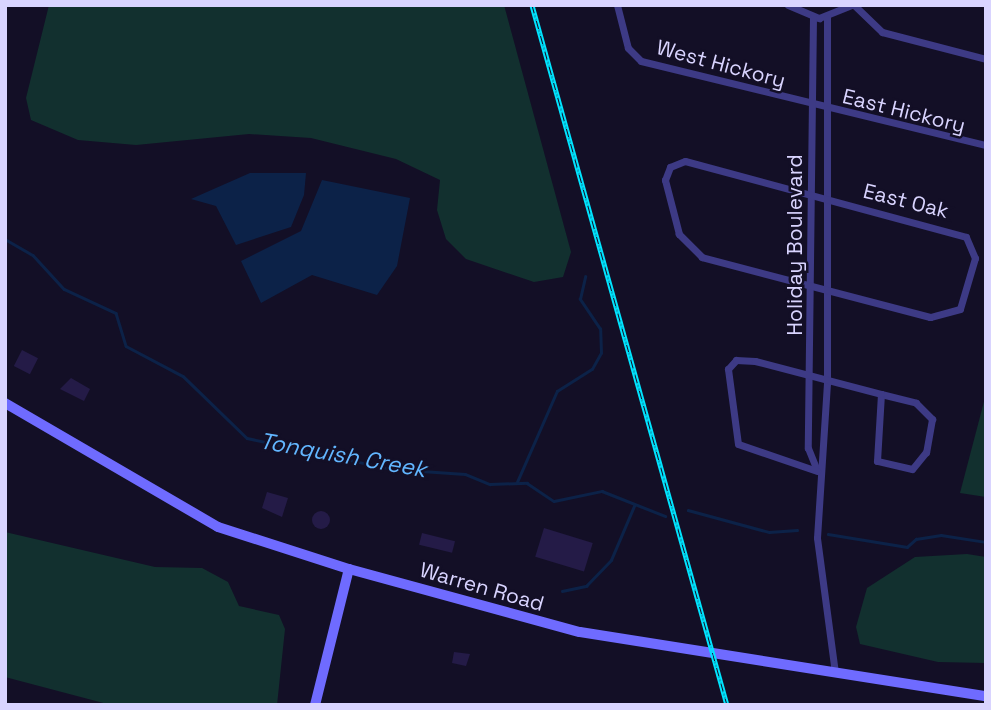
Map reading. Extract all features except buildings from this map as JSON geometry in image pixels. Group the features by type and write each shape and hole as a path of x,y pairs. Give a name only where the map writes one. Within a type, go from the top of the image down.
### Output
{"main road":[{"name":"Warren Road","path":"5,403 218,527 349,569 536,623 986,696"},
{"path":"315,705 349,569"}],"street":[{"name":"West Hickory","path":"617,5 628,48 640,61 813,106"},
{"path":"788,5 813,17 827,17 853,5 882,32 986,60"},
{"name":"Holiday Boulevard","path":"813,17 813,378 808,448 817,471"},
{"name":"Holiday Boulevard","path":"827,17 827,383 817,471 817,538 835,673"},
{"name":"East Hickory","path":"813,106 986,145"},
{"name":"East Oak","path":"685,161 828,200 950,230 972,242 975,258 960,309 944,318 812,287 690,248 679,234 665,180 670,167 685,161"},
{"path":"817,471 738,444 724,380 736,360 827,383 881,394 916,403 932,419 926,452 912,469 877,461 881,394"}],"green space":[{"path":"49,5 504,5 571,252 563,277 534,282 466,259 446,239 437,210 440,180 396,159 311,138 249,134 136,145 78,140 31,120 26,98"},
{"path":"986,394 986,497 960,493"},
{"path":"5,532 155,567 202,568 228,582 239,606 279,615 285,629 277,705 111,705 5,677"},
{"path":"967,554 986,557 986,663 938,662 860,644 856,627 867,588 915,557"}],"water":[{"path":"250,173 306,173 304,195 291,227 236,245 216,206 191,199"},
{"path":"322,180 410,198 397,266 377,295 312,275 261,303 241,261 301,231"}],"waterway":[{"name":"Tonquish Creek","path":"5,239 33,255 64,289 116,313 126,346 183,376 247,438 392,469 465,474 490,484 527,483 554,501 602,491 665,516"},
{"path":"517,482 557,391 592,369 601,353 600,329 580,299 585,277"},
{"path":"562,591 586,586 611,560 634,506"},
{"name":"Tonquish Creek","path":"688,510 769,532 797,530"},
{"name":"Tonquish Creek","path":"828,534 907,547 916,539 941,535 986,542"}],"railway":[{"path":"532,5 727,705"}]}
